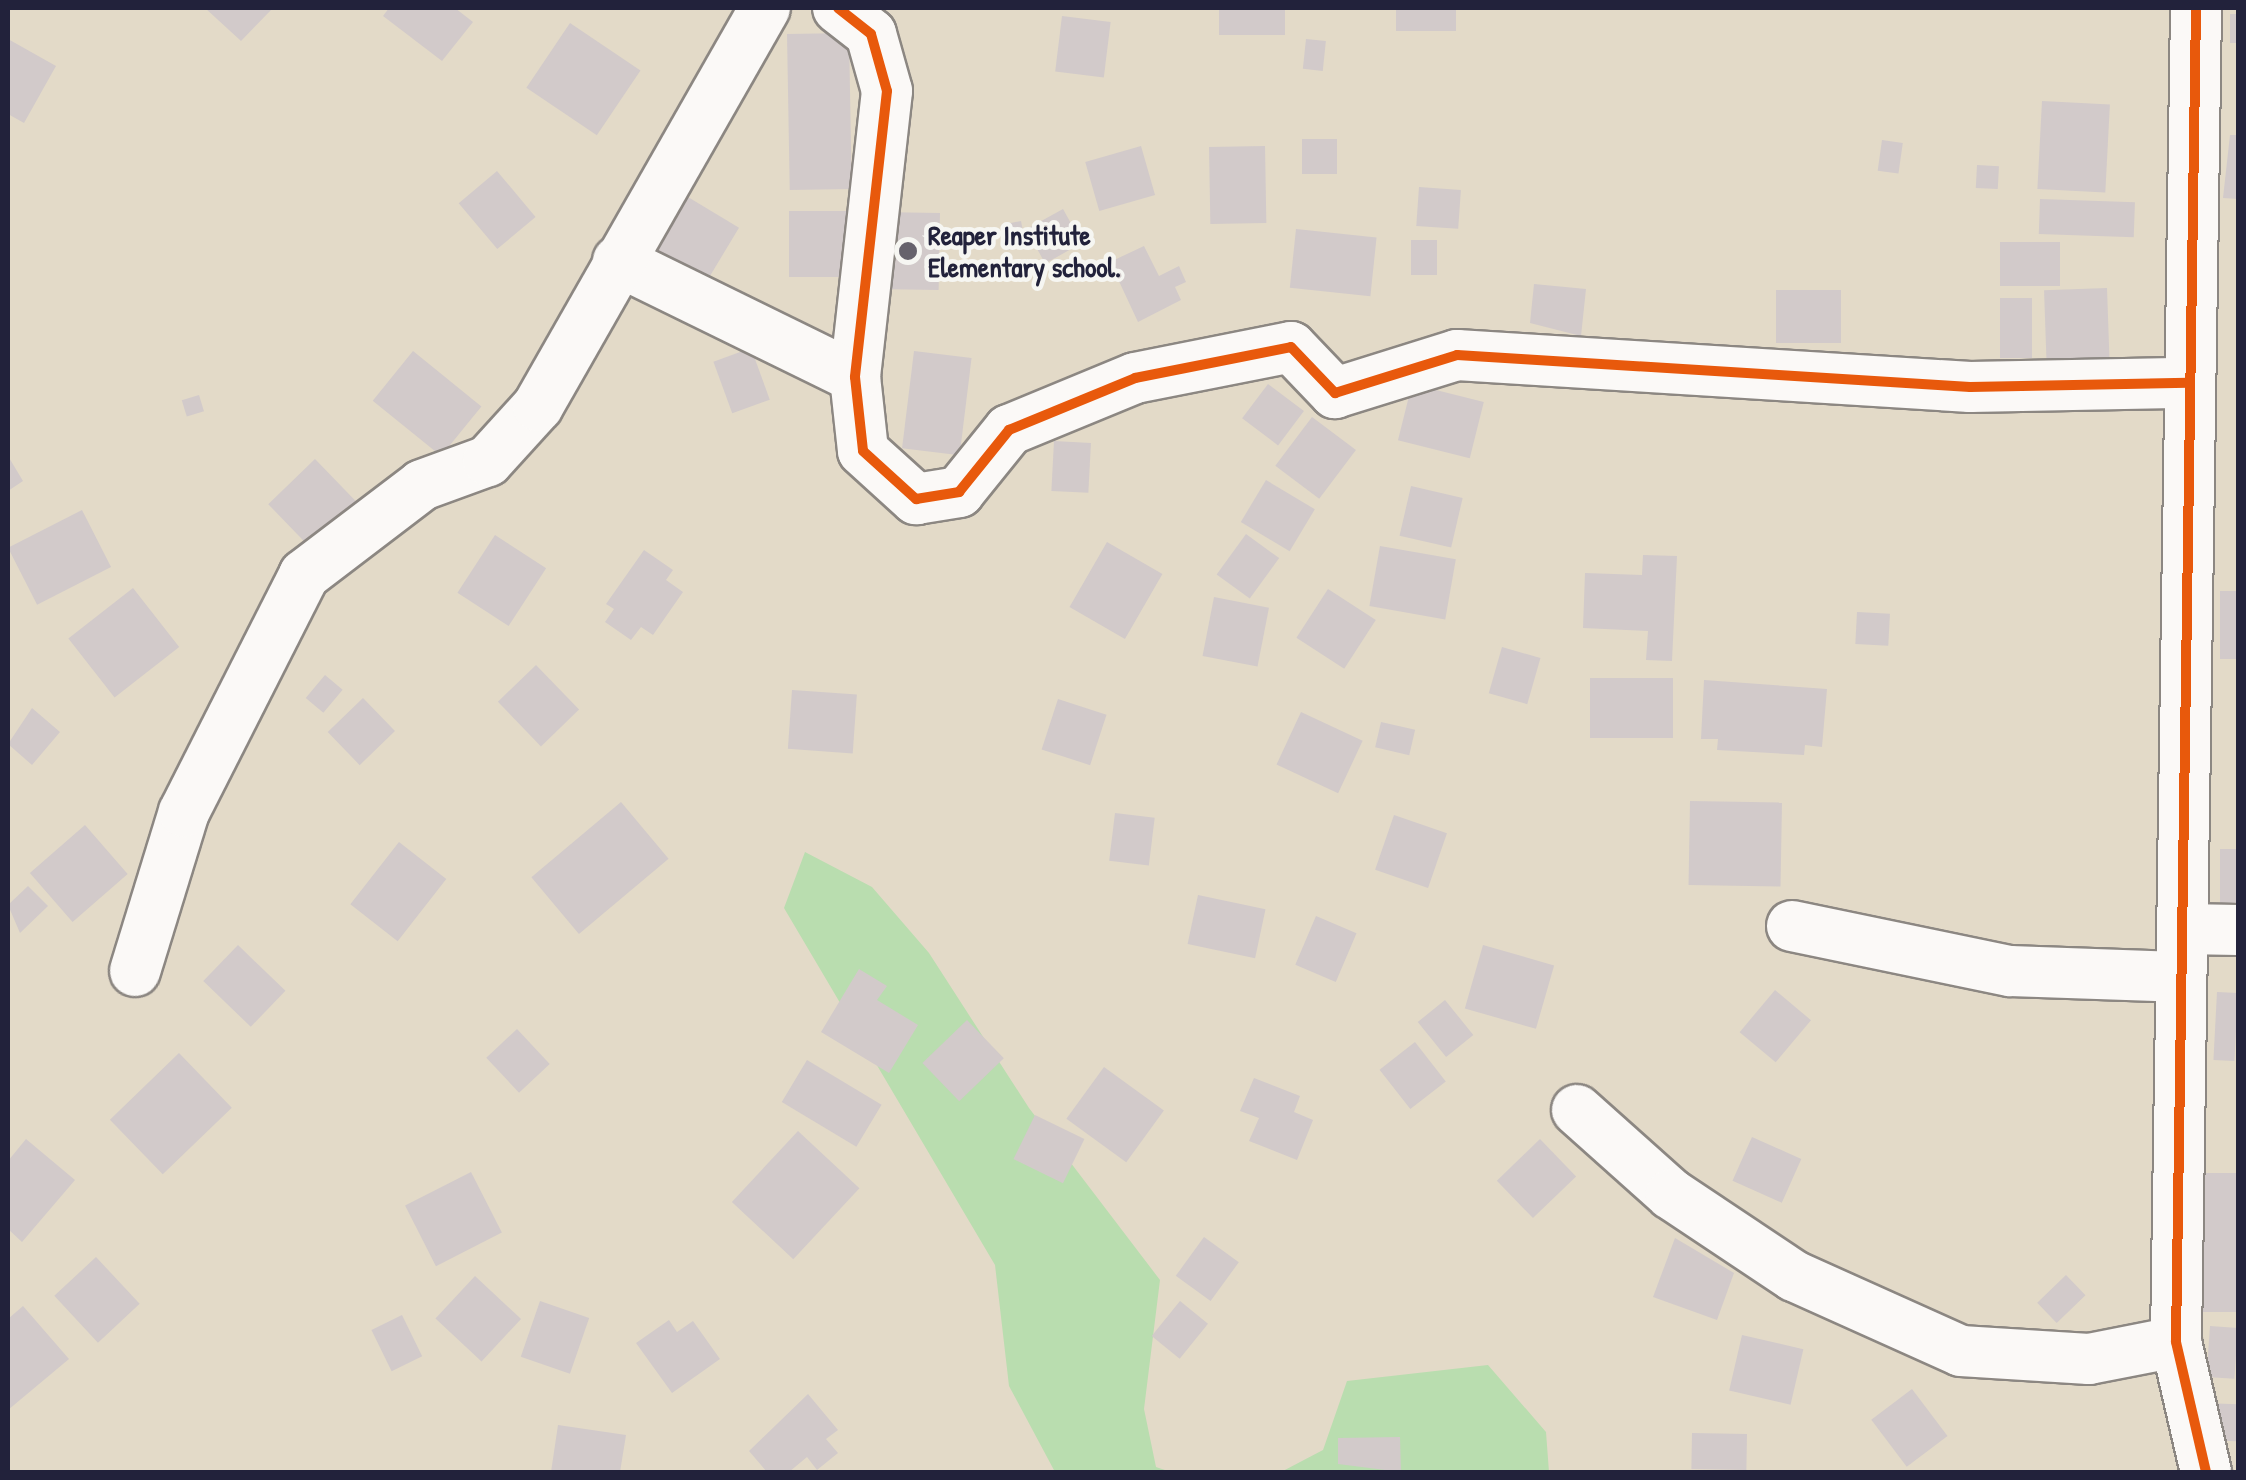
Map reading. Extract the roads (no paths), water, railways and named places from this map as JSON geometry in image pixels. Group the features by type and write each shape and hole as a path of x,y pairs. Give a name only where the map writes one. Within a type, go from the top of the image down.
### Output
{"street":[{"path":"135,971 191,796 304,575 422,485 488,460 538,406 764,8"},
{"path":"838,8 872,34 887,91 855,376 863,451 916,498 959,492 1009,430 1134,378 1291,348 1335,392 1457,355 1970,386 2188,383"},
{"path":"2196,8 2176,1342 2206,1472"},
{"path":"618,261 855,376"},
{"path":"1792,926 2010,971 2181,953 2238,930"},
{"path":"1577,1110 1671,1194 1794,1276 1961,1352 2089,1359 2176,1342"}],"place":[{"name":"Reaper Institute Elementary school.","path":"908,251"}]}
